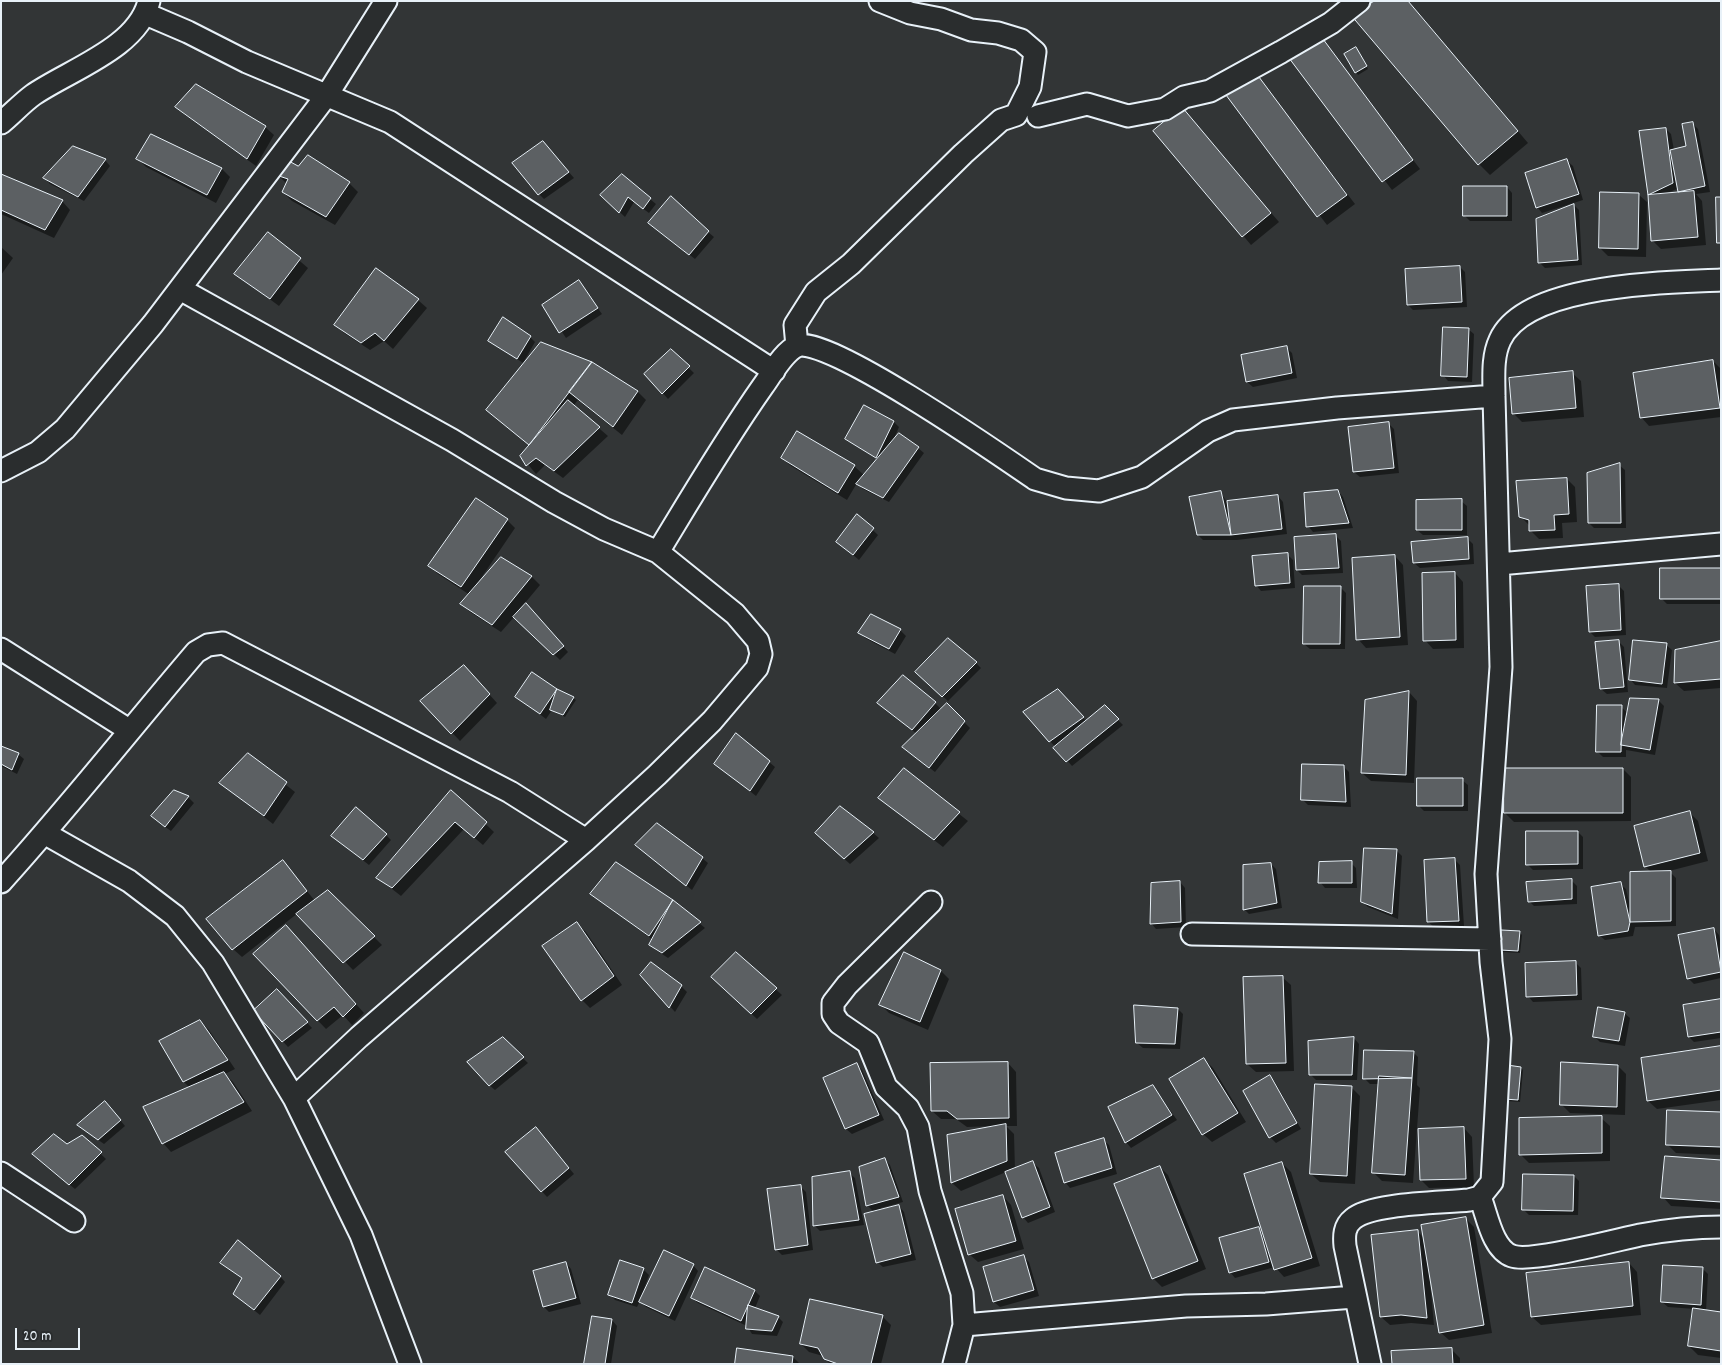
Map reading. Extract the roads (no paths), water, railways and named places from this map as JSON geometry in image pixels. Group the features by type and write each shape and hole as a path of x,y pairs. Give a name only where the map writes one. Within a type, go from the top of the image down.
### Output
{"street":[{"path":"1,471 38,452 64,429 180,289 327,94 386,1"},
{"path":"797,346 795,324 816,292 850,264 963,154 1002,120 1016,116 1030,87 1036,52 1021,40 998,33 971,30 941,20 910,13 880,1"},
{"path":"1038,116 1087,104 1128,116 1165,110 1189,95 1210,91 1281,52 1332,23 1359,1"},
{"path":"1,123 32,96 110,50 130,33 148,7 247,62 390,122 774,371"},
{"path":"1370,1364 1354,1297 1344,1232 1352,1219 1367,1210 1469,1200 1480,1196 1492,1182 1500,1039 1490,939 1486,874 1501,667 1494,396 1494,359 1500,339 1512,323 1535,306 1563,297 1652,284 1721,280"},
{"path":"180,289 452,440 554,502 604,529 658,552 735,614 758,641 761,654 756,668 712,722 586,840 366,1031 294,1098"},
{"path":"658,552 723,442 774,371 789,352 797,346 810,344 865,370 1035,479 1066,488 1099,491 1142,477 1208,431 1233,420 1337,408 1494,396"},
{"path":"1499,564 1721,544"},
{"path":"1,882 46,834 129,730 196,652 208,645 222,643 510,792 586,840"},
{"path":"1,649 129,730"},
{"path":"46,834 129,881 175,916 213,963 294,1098 361,1235 410,1364"},
{"path":"931,902 847,985 833,1004 833,1014 839,1023 868,1043 886,1087 914,1116 930,1191 962,1293 964,1325 954,1364"},
{"path":"1192,934 1490,939"},
{"path":"1,1172 74,1221"},
{"path":"1480,1196 1496,1241 1502,1250 1512,1257 1545,1255 1688,1227 1721,1227"},
{"path":"964,1325 1186,1306 1266,1304 1354,1297"}]}
